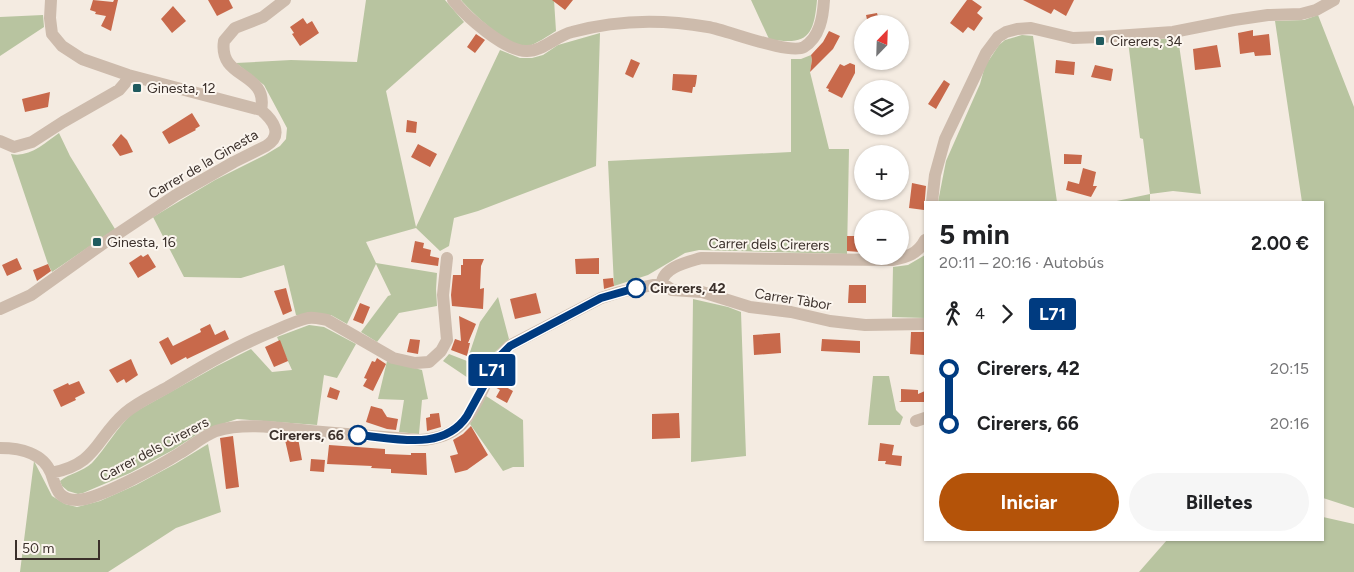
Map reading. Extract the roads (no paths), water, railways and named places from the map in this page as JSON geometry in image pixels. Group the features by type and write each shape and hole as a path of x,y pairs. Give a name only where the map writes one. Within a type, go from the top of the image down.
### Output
{"street":[{"name":"Carrer de la Ginesta","path":"0,309 31,295 176,195 271,144 276,134 275,125 261,110 128,75 82,60 62,46 52,34 50,18 51,0"},
{"path":"261,110 263,101 261,91 228,62 224,56 224,41 235,28 263,17 285,0"},
{"path":"453,0 463,13 482,28 498,39 525,52 538,49 562,35 595,26 652,22 710,27 785,48 803,47 816,35 823,19 824,0"},
{"path":"932,201 935,175 945,139 986,53 991,45 1006,32 1031,28 1058,35 1082,38 1173,32 1268,15 1301,14 1316,10 1334,0"},
{"path":"0,141 14,147 32,142 119,90 125,83 128,75"},
{"name":"Carrer dels Cirerers","path":"51,473 56,489 66,497 79,500 101,493 164,463 208,435 237,427 279,428 420,440 439,438 452,433 462,424 500,356 510,346 601,298 662,283 664,276 668,272 681,264 701,258 892,260 909,256 921,248 924,242"},
{"path":"0,448 21,449 34,455 51,473 66,470 92,453 123,415 138,404 223,354 303,320 314,318 327,320 394,358 415,363 429,362 441,352 447,340 443,294 447,258"},
{"name":"Carrer Tàbor","path":"662,283 672,290 702,292 750,307 791,312 830,321 865,325 924,324"}],"place":[{"name":"Cirerers, 34","path":"1100,41"},
{"name":"Ginesta, 12","path":"137,88"},
{"name":"Ginesta, 16","path":"97,242"},
{"name":"Cirerers, 42","path":"636,288"},
{"name":"Cirerers, 66","path":"358,435"}]}
